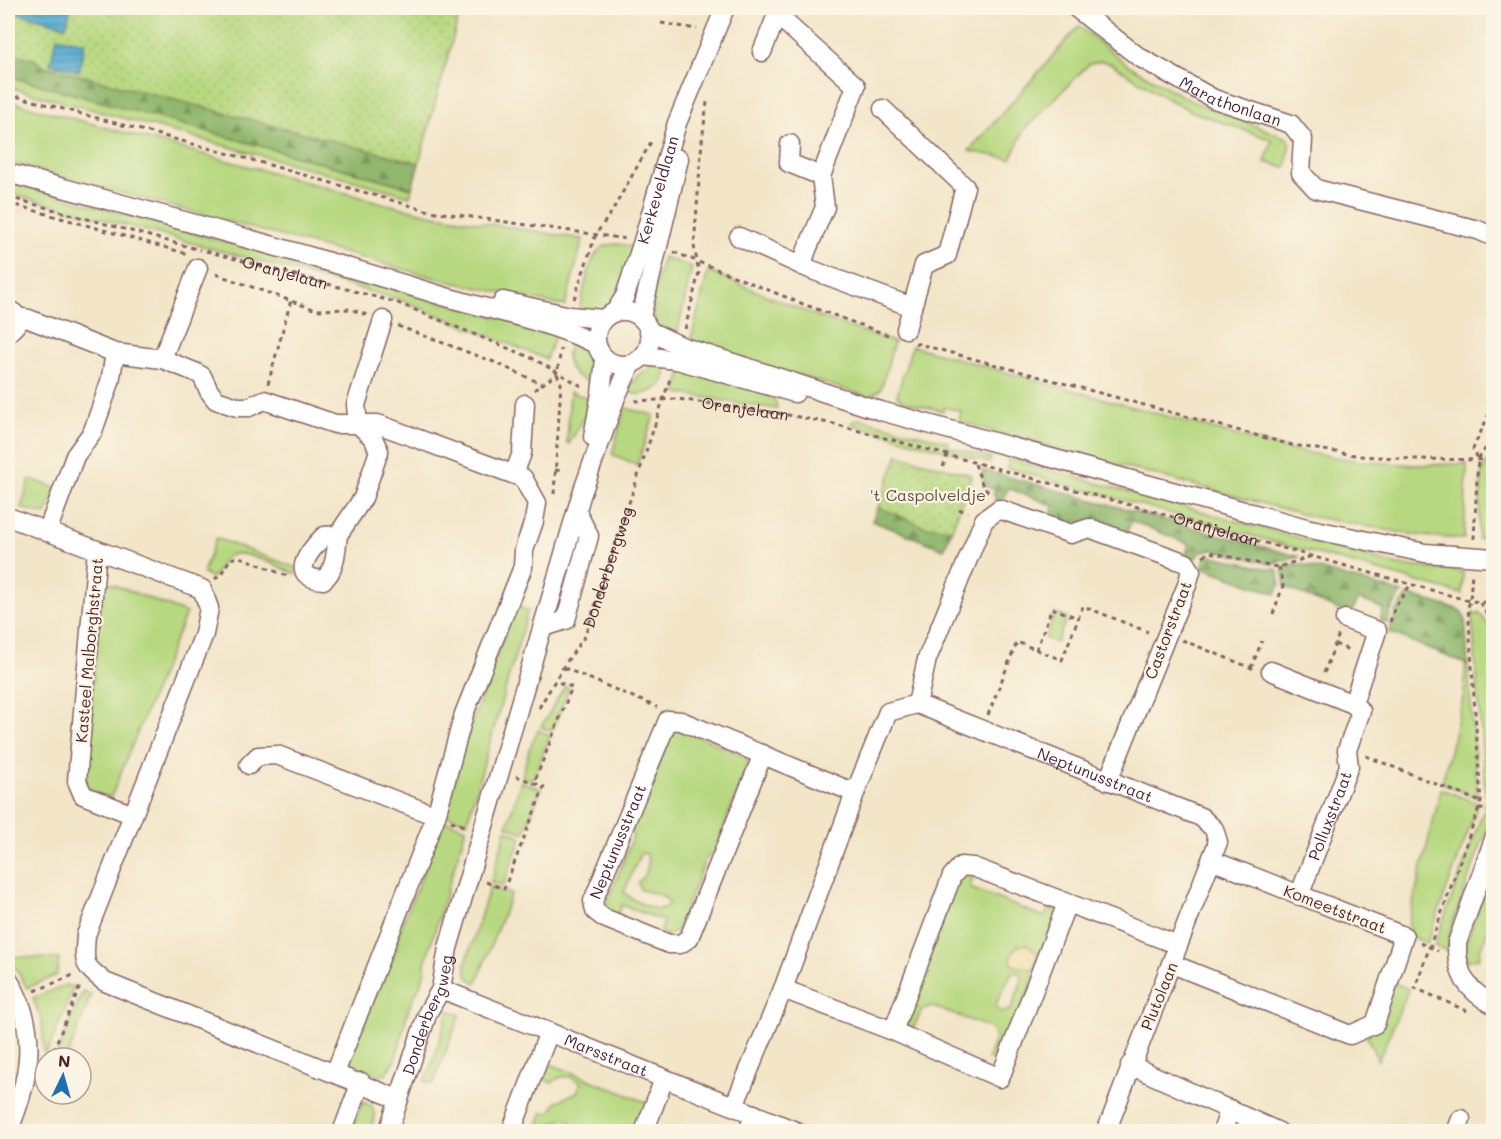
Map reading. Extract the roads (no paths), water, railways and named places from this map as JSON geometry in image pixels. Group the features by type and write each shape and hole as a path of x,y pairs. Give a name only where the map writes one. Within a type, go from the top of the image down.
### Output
{"street":[{"name":"Kerkeveldlaan","path":"609,315 625,296 650,244 700,67 725,8"},
{"name":"Marathonlaan","path":"1076,8 1139,57 1214,99 1291,124 1303,139 1301,173 1316,189 1478,230 1494,237"},
{"path":"762,52 777,15 856,86 821,176 825,207 802,266"},
{"path":"883,109 965,187 947,255 924,265 905,336"},
{"path":"790,144 789,163 821,176"},
{"name":"Oranjelaan","path":"8,173 340,264 455,300 568,323 609,315"},
{"path":"738,237 802,266 912,307"},
{"name":"Kerkeveldlaan","path":"645,324 650,244"},
{"path":"162,359 193,261"},
{"path":"624,311 645,324 650,340 637,360 622,365 613,363 600,351 596,335 609,315 624,311"},
{"path":"10,320 30,319 115,353 162,359 202,376 216,400 237,407 249,407 264,400 335,424 378,424 402,432 519,476 537,503 534,521 524,550 523,567 464,714 436,816 335,1073"},
{"path":"379,451 373,438 358,424 356,405 383,320"},
{"name":"Oranjelaan","path":"568,323 600,351"},
{"name":"Oranjelaan","path":"645,324 679,353 881,411 1306,528 1425,554 1494,558"},
{"name":"Donderbergweg","path":"600,351 609,395"},
{"path":"47,532 75,456 93,431 110,382 115,353"},
{"name":"Oranjelaan","path":"637,360 679,353"},
{"name":"Donderbergweg","path":"388,1131 428,1012 441,989 448,948 544,627 609,395 637,360"},
{"path":"519,476 525,404"},
{"path":"338,535 324,536 308,553 304,567 306,574 315,580 324,580 328,577 334,562 338,535 363,498 379,451 402,432"},
{"name":"Castorstraat","path":"917,704 927,659 984,520 999,509 1071,534 1089,528 1186,563 1191,571 1108,781"},
{"path":"8,517 97,550"},
{"name":"Kasteel Malborghstraat","path":"97,550 202,589 209,608 204,634 133,815 83,795 77,781 97,550"},
{"name":"Polluxstraat","path":"1299,896 1349,766 1347,750 1361,711 1353,704 1377,631 1345,619"},
{"path":"1271,671 1353,704"},
{"path":"734,1106 783,989 855,793 888,712 917,704"},
{"name":"Neptunusstraat","path":"917,704 1201,817 1214,829 1218,842 1212,860"},
{"name":"Neptunusstraat","path":"668,720 681,721 763,754 689,938 680,944 669,944 604,918 595,911 593,901 668,720"},
{"path":"763,754 855,793"},
{"path":"249,765 258,756 277,755 436,816"},
{"path":"133,815 86,935 84,959 88,968 105,982 361,1082 398,1099"},
{"path":"1494,839 1457,943 1457,959 1464,979 1477,996 1494,1005"},
{"name":"Komeetstraat","path":"1172,964 1350,1035 1375,1024 1404,936 1212,860"},
{"name":"Plutolaan","path":"1106,1131 1212,860"},
{"path":"893,1031 952,876 961,866 973,867 1178,945"},
{"path":"783,989 893,1031 1000,1078 1067,903"},
{"path":"8,979 19,997 28,1032 27,1069 21,1101 8,1131"},
{"name":"Marsstraat","path":"441,989 798,1131"},
{"name":"Marsstraat","path":"511,1131 549,1032"},
{"path":"1130,1065 1279,1131"},
{"name":"Marsstraat","path":"644,1131 664,1079"},
{"path":"342,1131 361,1082"},
{"path":"1222,1131 1230,1109"},
{"path":"747,1131 754,1114"}],"water":[{"path":"8,8 71,8 66,26 8,11"},
{"path":"57,37 85,43 79,71 50,64"}],"park label":[{"name":"'t Caspolveldje","path":"928,495"}]}
